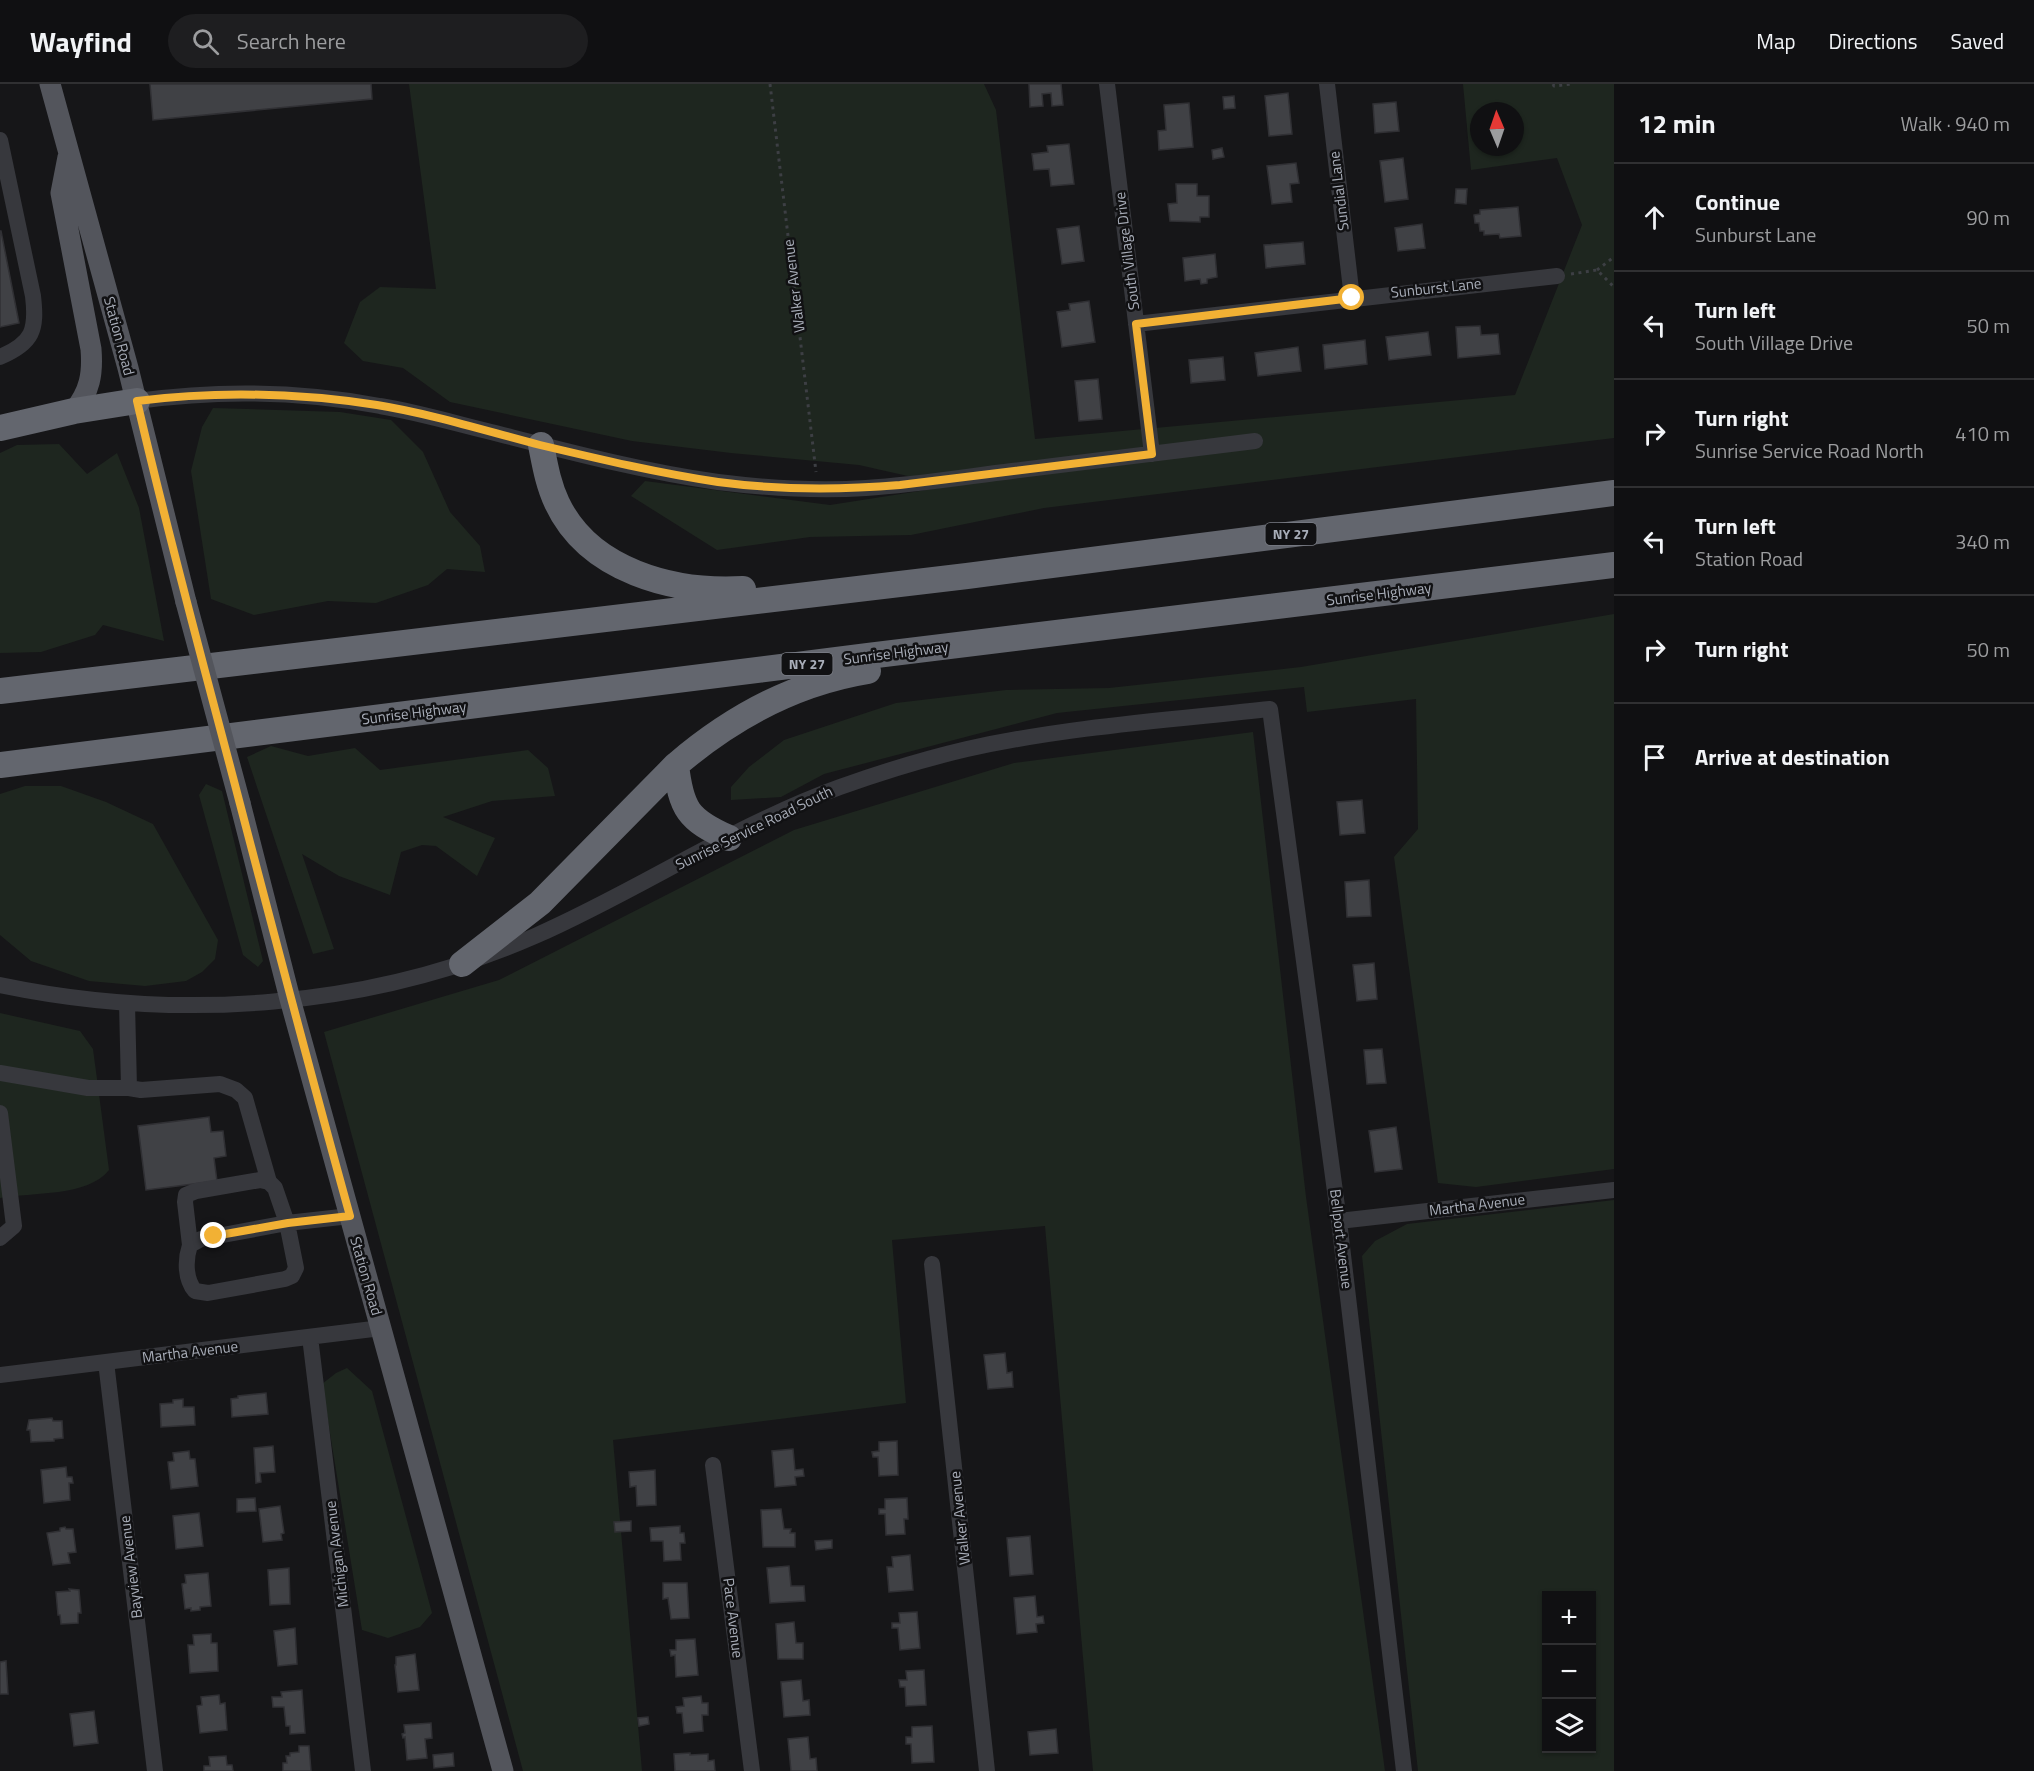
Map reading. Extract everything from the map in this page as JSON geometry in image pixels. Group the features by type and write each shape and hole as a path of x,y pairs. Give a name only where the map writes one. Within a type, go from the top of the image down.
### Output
{"highway":[{"path":"0,428 74,411 137,401"},
{"path":"541,445 547,475 556,502 573,527 601,555 620,566 650,578 687,586 735,590 968,576"},
{"name":"NY 27","path":"0,691 968,576 1614,493"},
{"name":"Sunrise Highway","path":"0,765 1614,565"},
{"path":"462,964 540,903 676,765 699,745 750,711 773,699 831,679 894,667 931,663 1055,634"},
{"path":"676,765 680,791 686,809 707,828 729,838"}],"main road":[{"name":"Station Road","path":"50,84 137,401 186,602 290,999 503,1771"},
{"path":"68,154 61,193 93,368 89,387 74,411"}],"street":[{"name":"South Village Drive","path":"1107,84 1152,454"},
{"name":"Sundial Lane","path":"1327,84 1352,298"},
{"path":"0,140 36,319 32,332 24,343 15,351 0,357"},
{"name":"Sunburst Lane","path":"1136,324 1557,276"},
{"path":"137,401 177,396 233,395 289,396 379,405 660,472 719,482 818,489 900,485 1255,441"},
{"name":"Sunrise Service Road South","path":"0,985 60,996 127,1003 202,1005 290,999 395,982 462,964 535,936 782,812 835,789 910,764 969,748 1071,731 1270,709"},
{"name":"Bellport Avenue","path":"1270,709 1339,1221 1404,1771"},
{"path":"127,1003 129,1088"},
{"path":"0,1073 88,1088 141,1090 220,1084 236,1090 244,1098 269,1182 275,1188 288,1223 296,1268 292,1276 285,1279 208,1293 195,1291 189,1284 186,1257 190,1245 186,1195 196,1191 260,1180 269,1182"},
{"path":"0,1238 14,1226 6,1206 1,1131"},
{"name":"Martha Avenue","path":"1339,1221 1614,1190"},
{"path":"190,1245 201,1239 288,1223 350,1216"},
{"name":"Walker Avenue","path":"932,1264 987,1771"},
{"name":"Martha Avenue","path":"0,1375 381,1328"},
{"name":"Michigan Avenue","path":"310,1337 363,1771"},
{"name":"Bayview Avenue","path":"106,1362 155,1771"},
{"name":"Pace Avenue","path":"713,1465 752,1771"}],"path":[{"name":"Walker Avenue","path":"770,84 818,489"},
{"path":"1553,84 1554,86 1572,84"},
{"path":"1557,276 1597,270 1614,257"},
{"path":"1597,270 1614,286"}],"shaded area":[{"path":"409,84 984,84 996,110 1035,439 1515,395 1582,225 1557,158 1471,170 1463,84 1614,84 1614,438 1044,508 911,535 810,537 717,550 631,496 645,481 830,505 952,486 859,465 632,441 450,402 403,368 363,361 344,343 360,302 380,287 436,289"},
{"path":"213,408 340,412 391,420 423,452 450,512 480,546 485,572 447,569 428,585 376,603 328,601 254,615 211,599 191,471 202,427"},
{"path":"59,444 87,474 117,453 139,508 164,641 103,625 95,635 41,652 0,653 0,453 17,445"},
{"path":"1614,614 1614,1169 1476,1187 1438,1183 1394,857 1418,829 1416,699 1307,712 1304,687 1057,713 824,774 781,797 731,800 731,787 749,767 784,740 896,703 1006,690 1109,688 1301,667"},
{"path":"1253,732 1306,1197 1385,1771 1093,1771 1045,1226 892,1240 906,1403 613,1440 642,1771 523,1771 324,1032 499,980 794,830 1014,763"},
{"path":"271,746 308,756 355,748 380,770 528,750 548,768 555,796 492,801 443,817 495,838 477,876 436,846 422,845 401,852 390,895 339,876 302,854 334,949 313,954 247,757"},
{"path":"206,784 222,791 263,961 258,967 243,955 199,795"},
{"path":"25,786 61,786 106,802 153,824 218,940 215,959 202,972 186,981 145,986 89,981 31,961 0,935 0,794"},
{"path":"0,1013 80,1031 93,1049 109,1170 100,1179 88,1185 59,1192 0,1198"},
{"path":"1614,1200 1614,1771 1418,1771 1362,1256 1375,1241 1407,1224"},
{"path":"347,1368 372,1391 432,1613 420,1627 388,1638 362,1630 322,1384"}],"building":[{"path":"150,84 371,84 372,99 153,120"},
{"path":"1029,84 1061,84 1063,105 1052,106 1051,93 1042,94 1043,106 1030,107"},
{"path":"1288,93 1292,134 1269,136 1265,96"},
{"path":"1234,96 1235,108 1224,109 1223,97"},
{"path":"1396,102 1399,131 1375,133 1373,104"},
{"path":"1189,103 1193,147 1159,150 1158,131 1166,130 1164,105"},
{"path":"1069,144 1074,184 1051,186 1049,169 1034,170 1032,154 1048,152 1047,146"},
{"path":"1222,148 1224,157 1213,159 1212,150"},
{"path":"1403,158 1408,199 1385,202 1380,161"},
{"path":"1296,163 1299,183 1290,184 1292,202 1272,204 1267,166"},
{"path":"1176,184 1197,184 1197,196 1209,196 1209,217 1200,217 1200,222 1170,221 1168,204 1177,203"},
{"path":"1456,189 1467,189 1466,204 1455,203"},
{"path":"1518,207 1521,236 1500,238 1499,234 1484,235 1484,231 1480,231 1479,223 1475,223 1474,215 1480,214 1480,210"},
{"path":"1422,224 1425,248 1398,251 1395,228"},
{"path":"1079,226 1084,261 1062,264 1057,229"},
{"path":"0,231 19,323 0,327"},
{"path":"1303,242 1305,264 1266,268 1264,245"},
{"path":"1215,254 1217,277 1207,279 1207,283 1201,284 1200,279 1185,281 1183,258"},
{"path":"1089,301 1095,342 1062,347 1057,312 1070,310 1069,304"},
{"path":"1480,326 1481,335 1498,334 1500,354 1458,358 1456,327"},
{"path":"1428,332 1431,355 1389,360 1386,337"},
{"path":"1365,340 1367,364 1325,369 1323,345"},
{"path":"1298,347 1301,371 1258,376 1255,353"},
{"path":"1223,357 1225,380 1191,383 1189,360"},
{"path":"1098,379 1102,419 1079,421 1075,381"},
{"path":"1362,800 1365,833 1340,835 1337,802"},
{"path":"1369,880 1371,916 1347,917 1345,882"},
{"path":"1374,963 1377,999 1357,1001 1353,965"},
{"path":"1382,1049 1386,1083 1367,1084 1364,1050"},
{"path":"209,1117 211,1132 223,1131 226,1156 214,1158 217,1181 146,1190 138,1126"},
{"path":"1396,1127 1402,1169 1375,1172 1369,1131"},
{"path":"1005,1353 1007,1373 1012,1372 1013,1387 988,1389 984,1355"},
{"path":"266,1393 268,1414 232,1417 231,1399"},
{"path":"183,1399 183,1407 194,1407 195,1425 161,1427 160,1404"},
{"path":"52,1418 53,1421 62,1421 63,1438 54,1439 54,1441 31,1442 30,1430 27,1430 29,1420"},
{"path":"897,1441 898,1475 879,1476 878,1457 873,1457 872,1452 879,1451 879,1442"},
{"path":"273,1446 275,1472 260,1473 261,1482 256,1483 254,1448"},
{"path":"793,1449 795,1470 803,1469 804,1476 795,1477 796,1485 775,1487 772,1451"},
{"path":"189,1451 190,1459 195,1459 198,1486 171,1489 168,1462 174,1461 173,1453"},
{"path":"66,1467 67,1477 72,1477 73,1483 69,1483 70,1500 44,1503 41,1470"},
{"path":"655,1470 656,1505 637,1506 636,1486 630,1487 629,1472"},
{"path":"255,1498 256,1511 237,1512 237,1499"},
{"path":"907,1498 908,1519 904,1519 905,1534 886,1535 885,1514 879,1514 879,1509 885,1509 885,1499"},
{"path":"280,1506 284,1533 281,1534 282,1540 263,1542 259,1509"},
{"path":"781,1509 784,1529 791,1529 790,1533 795,1533 795,1547 763,1547 761,1510"},
{"path":"199,1513 203,1546 176,1549 173,1516"},
{"path":"631,1521 631,1531 615,1532 614,1522"},
{"path":"680,1526 680,1533 684,1533 685,1543 680,1543 681,1560 664,1561 663,1541 651,1541 650,1528"},
{"path":"60,1528 73,1529 76,1552 68,1553 70,1563 53,1565 47,1533 60,1531"},
{"path":"1030,1536 1033,1574 1010,1576 1007,1538"},
{"path":"832,1540 832,1548 816,1550 815,1541"},
{"path":"910,1555 913,1590 889,1592 887,1567 893,1567 892,1557"},
{"path":"789,1566 791,1586 804,1586 805,1601 770,1603 767,1568"},
{"path":"289,1568 290,1604 270,1605 268,1570"},
{"path":"208,1573 211,1606 200,1607 200,1610 185,1609 182,1584 186,1583 185,1575"},
{"path":"663,1583 687,1583 689,1618 671,1619 668,1598 663,1599"},
{"path":"69,1589 79,1590 81,1613 78,1613 78,1623 61,1624 56,1592 70,1591"},
{"path":"1035,1596 1037,1617 1043,1616 1044,1623 1036,1624 1037,1632 1017,1634 1014,1598"},
{"path":"917,1612 920,1648 900,1650 898,1628 892,1628 892,1623 900,1623 899,1613"},
{"path":"794,1622 796,1643 803,1643 803,1659 778,1659 776,1624"},
{"path":"295,1628 297,1664 278,1666 274,1631"},
{"path":"211,1634 211,1643 217,1643 218,1671 190,1673 188,1645 194,1645 193,1635"},
{"path":"695,1639 698,1675 676,1677 675,1655 671,1656 670,1650 676,1650 676,1640"},
{"path":"415,1654 419,1690 398,1692 396,1657"},
{"path":"6,1661 8,1694 0,1694 0,1662"},
{"path":"924,1670 926,1705 906,1706 905,1687 900,1687 899,1680 907,1680 906,1671"},
{"path":"801,1680 803,1701 809,1700 810,1715 784,1717 781,1682"},
{"path":"302,1690 305,1733 290,1734 290,1726 286,1726 284,1707 273,1707 272,1697 282,1697 281,1692"},
{"path":"219,1695 220,1704 225,1703 227,1730 200,1733 197,1706 202,1705 201,1697"},
{"path":"701,1696 702,1703 708,1703 708,1715 702,1715 703,1731 684,1733 682,1713 677,1713 676,1707 684,1706 683,1698"},
{"path":"94,1711 98,1743 74,1746 70,1714"},
{"path":"648,1717 649,1724 639,1726 638,1718"},
{"path":"431,1723 432,1738 425,1739 427,1758 407,1760 405,1737 403,1738 402,1734 405,1733 404,1725"},
{"path":"932,1726 934,1762 912,1763 911,1744 906,1744 906,1737 912,1737 912,1727"},
{"path":"1056,1729 1058,1753 1030,1755 1028,1732"},
{"path":"808,1737 810,1759 816,1758 817,1771 791,1771 788,1739"},
{"path":"299,1746 309,1746 311,1771 283,1771 283,1763 287,1763 286,1756 299,1752"},
{"path":"453,1753 454,1766 434,1768 433,1755"},
{"path":"690,1753 690,1755 708,1754 708,1761 714,1760 715,1771 675,1771 674,1754"},
{"path":"226,1756 227,1765 232,1765 233,1771 204,1771 204,1766 210,1766 209,1757"}],"route":[{"path":"214,1236 288,1223 350,1216 290,999 186,602 137,401 177,396 266,395 345,401 379,405 600,459 719,482 818,489 900,485 1152,454 1136,324 1352,298"}]}
